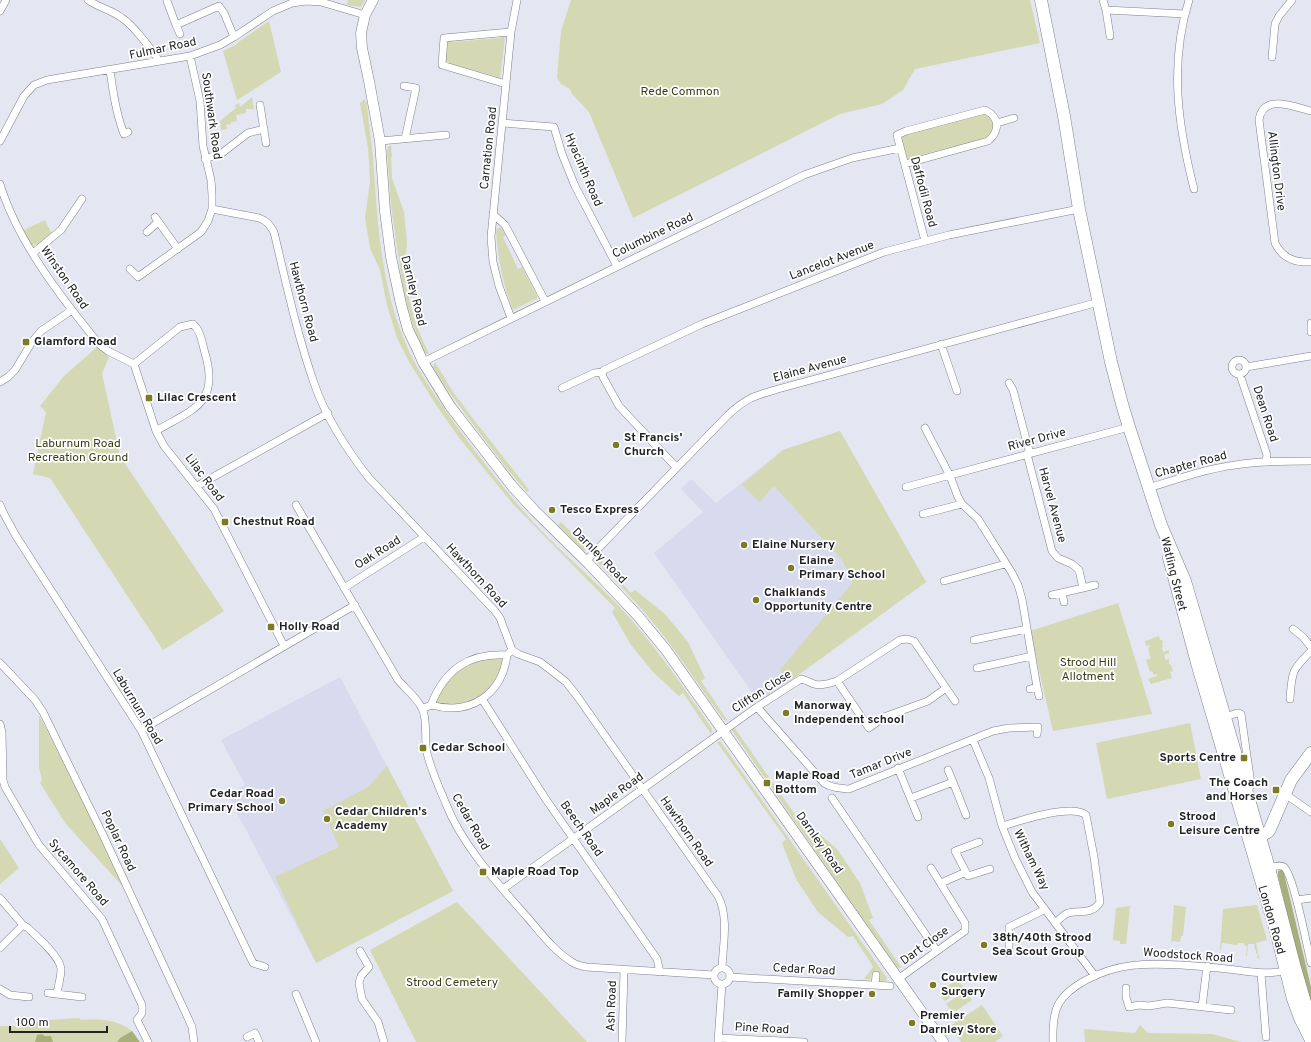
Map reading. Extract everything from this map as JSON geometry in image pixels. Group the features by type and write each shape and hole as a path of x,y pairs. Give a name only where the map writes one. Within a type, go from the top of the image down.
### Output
{"main road":[{"path":"1041,0 1064,116 1079,209 1111,362 1129,427 1161,526"},
{"name":"Watling Street","path":"1161,526 1184,580 1260,836"},
{"name":"Watling Street","path":"1161,526 1207,700 1249,842"},
{"name":"Watling Street","path":"1204,647 1204,664 1212,695 1211,698 1207,700"},
{"name":"Watling Street","path":"1225,717 1219,718 1218,720 1233,771 1232,787"},
{"path":"1260,836 1268,832 1270,829 1291,780 1311,753"},
{"name":"London Road","path":"1260,836 1263,869 1273,902 1276,931 1311,1022"},
{"name":"London Road","path":"1249,842 1263,869 1281,913 1297,1010 1311,1040"}],"street":[{"path":"0,11 6,0"},
{"path":"88,0 95,5 123,18 149,47 159,61"},
{"name":"Darnley Road","path":"373,0 365,15 361,33 362,48 380,141 385,211 394,270 408,330 423,362 450,406 512,486 638,616 666,650 724,730 943,1042"},
{"name":"Carnation Road","path":"511,318 493,262 491,237 511,32 517,0"},
{"path":"1103,0 1110,36"},
{"path":"1189,0 1185,14 1177,64 1177,87 1178,111 1185,154 1194,189"},
{"path":"1272,57 1275,24 1279,16 1292,0"},
{"path":"167,1 180,34"},
{"name":"Fulmar Road","path":"0,141 24,96 34,84 47,80 190,56 208,50 234,38 273,11 291,2 321,2 365,15"},
{"path":"176,25 219,6 224,13 234,38"},
{"path":"1106,10 1185,14"},
{"path":"506,84 442,65 444,38 511,32"},
{"name":"Southwark Road","path":"130,269 138,277 201,232 208,221 212,209 211,180 202,146 200,101 190,56"},
{"path":"110,70 114,100 119,121 124,134 128,132"},
{"path":"404,86 416,88 405,139"},
{"name":"Allington Drive","path":"1311,111 1274,103 1263,109 1258,120 1275,243 1280,252 1287,258 1298,262 1311,262"},
{"path":"260,105 266,143"},
{"path":"900,148 897,136 898,134 978,111 985,110 990,112 997,123 996,133 988,142 905,164"},
{"path":"997,123 1014,118"},
{"name":"Hyacinth Road","path":"503,123 554,127 562,154 576,186 617,266"},
{"path":"205,158 222,153 248,133 264,129"},
{"path":"380,141 446,135"},
{"name":"Daffodil Road","path":"900,148 924,241"},
{"name":"Columbine Road","path":"423,362 544,301 804,175 852,158 900,148"},
{"name":"Winston Road","path":"0,184 22,234 49,279 72,310 100,344 108,351 134,364"},
{"path":"33,253 61,230 82,199"},
{"name":"Hawthorn Road","path":"212,209 259,218 267,221 271,226 274,232 300,337 314,384 352,457 369,478 500,618 510,652 540,662 566,682 578,696 718,896 722,904 724,918 722,968"},
{"name":"Lancelot Avenue","path":"562,388 596,372 603,371 721,316 877,254 924,241 1079,209"},
{"path":"493,214 505,225 544,301"},
{"path":"147,232 156,219 178,248"},
{"name":"Elaine Avenue","path":"586,561 728,415 749,398 941,344 1099,302"},
{"path":"0,382 15,370 32,342 41,331 72,310"},
{"path":"1311,323 1311,332"},
{"path":"134,364 180,327 193,324 197,328 208,366 209,385 207,393 197,407 156,431"},
{"path":"941,344 957,391"},
{"path":"1246,367 1311,356"},
{"name":"Dean Road","path":"1240,360 1246,364 1246,367 1245,371 1240,374 1233,371 1232,367 1233,363 1240,360"},
{"name":"Lilac Road","path":"134,364 156,431 164,446 214,509 284,646"},
{"path":"603,371 605,381 616,404 676,468"},
{"name":"Dean Road","path":"1240,374 1266,455 1266,461"},
{"name":"Harvel Avenue","path":"1009,383 1013,390 1052,551 1058,558 1072,564 1079,570 1083,588"},
{"path":"197,486 328,413"},
{"name":"River Drive","path":"906,487 1129,427"},
{"path":"926,428 962,504 978,519 1018,585 1022,599 1032,656 1034,688 1039,696"},
{"name":"Chapter Road","path":"1149,488 1202,471 1234,465 1266,461 1311,460"},
{"path":"923,514 962,504"},
{"name":"Laburnum Road","path":"0,505 16,536 141,730 253,963 265,967"},
{"path":"296,505 398,680 417,701 422,709 431,705 441,708 463,707 482,699 498,684 510,652 482,656 460,666 450,673 442,682 431,705"},
{"name":"Oak Road","path":"344,588 424,537"},
{"path":"944,581 1005,564"},
{"path":"1052,595 1095,585"},
{"path":"1062,593 1064,602"},
{"path":"141,730 355,605"},
{"path":"974,640 1027,629"},
{"path":"1293,629 1311,647"},
{"name":"Clifton Close","path":"724,730 757,706 801,679 807,680 815,685 837,681 900,640 907,639 914,641 955,701"},
{"path":"1290,699 1292,676 1298,663 1311,651"},
{"path":"977,668 1032,656"},
{"name":"Poplar Road","path":"0,663 35,700 43,712 103,834 185,1011 192,1027 194,1042"},
{"path":"837,681 869,728 884,717 928,701 946,688"},
{"name":"Beech Road","path":"482,699 545,798 657,959 660,972"},
{"name":"Tamar Drive","path":"757,706 824,783 831,787 849,789 898,768 993,732 1010,728 1038,727 1037,734"},
{"name":"Cedar Road","path":"422,709 427,752 446,806 470,847 503,889 546,939 562,955 573,963 586,967 714,976"},
{"name":"Sycamore Road","path":"0,724 2,732 3,780 5,787"},
{"name":"Maple Road","path":"503,889 724,730"},
{"name":"Witham Way","path":"973,740 989,778 1002,826 1015,858 1032,892 1095,976"},
{"path":"898,768 918,817"},
{"path":"948,770 966,815"},
{"name":"Sycamore Road","path":"0,780 39,846 102,919 142,1005 142,1011 137,1020 148,1042"},
{"path":"911,798 953,782"},
{"path":"1285,794 1311,812"},
{"path":"832,798 937,950"},
{"path":"1002,826 1055,812 1082,812 1086,815 1100,904 1095,909 1085,912 1068,913 1055,924"},
{"path":"979,842 955,851 968,876 990,870"},
{"path":"1263,869 1280,866 1285,868 1297,900 1311,963"},
{"name":"Dart Close","path":"898,979 965,931 965,924 931,868"},
{"path":"940,883 966,872"},
{"path":"0,898 23,925 28,928 59,962 60,969 57,994"},
{"path":"1297,900 1311,898"},
{"path":"1009,953 1009,927 1044,910"},
{"path":"0,948 23,925"},
{"path":"360,951 369,967 361,976 359,983 362,999 378,1022 384,1042"},
{"name":"Woodstock Road","path":"1053,1042 1053,1017 1060,1000 1065,994 1072,988 1095,976 1116,968 1139,964 1207,966 1261,973 1273,973 1290,969"},
{"path":"1202,1007 1207,966"},
{"path":"722,968 729,971 730,977 729,981 722,984 717,982 714,976 716,971 722,968"},
{"name":"Ash Road","path":"622,1042 624,970"},
{"path":"1261,973 1266,1037"},
{"path":"875,985 876,975"},
{"name":"Cedar Road","path":"730,977 890,986"},
{"path":"718,1040 722,984"},
{"path":"1126,988 1126,997 1129,1007 1140,1005 1149,1006 1164,1003 1231,1010"},
{"path":"0,989 10,995 29,997"},
{"path":"48,993 82,997"},
{"path":"296,994 316,1042"},
{"path":"247,1037 254,1033 259,1042"},
{"name":"Pine Road","path":"718,1040 804,1042"}],"shaded area":[{"name":"Elaine Primary School","path":"840,431 926,582 790,681 768,695 763,694 756,698 654,553 703,512 681,489 691,479 716,503 783,450"},
{"name":"Cedar Children's Academy","path":"340,677 453,891 316,963 227,794 245,785 221,740"}],"green space":[{"path":"348,0 365,0 361,7 347,5"},
{"name":"Rede Common","path":"571,0 1030,0 1040,43 915,69 903,90 882,104 840,114 633,218 589,112 572,94 570,89 561,84 557,78 561,31"},
{"path":"269,21 281,72 237,100 223,51 237,44"},
{"path":"500,35 505,37 500,78 495,79 495,76 445,62 448,41 452,40 453,42 500,38"},
{"path":"252,97 254,109 246,109 246,113 236,115 237,121 226,125 227,129 221,130 220,121 236,108 235,105 239,103 240,107"},
{"path":"365,99 372,143 377,216 384,269 397,321 407,347 422,376 456,426 534,523 617,604 643,633 712,729 711,734 683,693 679,696 653,672 631,645 612,612 615,608 512,503 460,439 436,405 408,360 397,338 387,305 380,270 370,248 365,218 370,182 368,148 360,103"},
{"path":"983,113 989,115 994,124 991,134 987,138 913,157 913,160 905,160 900,135"},
{"path":"391,145 392,178 404,212 407,244 404,271 406,286 416,325 429,354 426,354 421,347 404,295 391,206 387,151 388,147"},
{"path":"45,220 52,234 39,244 32,245 24,230"},
{"path":"502,227 505,230 506,235 503,237 518,269 522,267 538,298 513,310 503,280 498,250 496,229"},
{"name":"Laburnum Road Recreation Ground","path":"97,347 109,357 102,374 120,456 224,611 163,650 50,478 33,474 46,412 40,406 64,376"},
{"path":"435,362 453,392 529,490 527,492 508,470 447,389 433,367"},
{"path":"840,431 926,582 790,681 780,670 853,582 842,560 774,486 760,502 742,485 783,450"},
{"path":"561,522 588,549 583,550 558,525"},
{"path":"597,556 631,593 635,590 665,614 688,642 705,678 701,681 728,721 724,720 656,626 598,563 595,558"},
{"name":"Strood Hill Allotment","path":"1118,603 1152,714 1053,731 1030,631"},
{"path":"1159,636 1163,643 1163,652 1169,650 1169,653 1164,655 1166,660 1169,659 1169,664 1171,665 1173,671 1170,672 1172,678 1151,684 1148,679 1157,676 1156,674 1154,675 1152,671 1150,672 1146,660 1151,659 1148,648 1150,647 1149,645 1146,646 1145,641"},
{"path":"504,656 498,675 487,690 480,696 462,704 450,705 434,702 451,675 471,661"},
{"path":"39,715 103,839 125,889 66,824 40,783 42,780 39,767"},
{"path":"1190,723 1201,779 1107,799 1096,743"},
{"path":"734,727 803,826 808,824 837,849 860,883 873,918 869,920 901,967 897,969 731,729"},
{"path":"720,741 887,978 886,981 879,981 877,975 872,973 870,980 864,979 873,967 871,963 853,936 848,937 818,912 796,879 782,843 786,839 717,743"},
{"path":"387,766 453,891 316,963 275,877 339,847 323,811 368,787"},
{"path":"0,839 19,868 0,884"},
{"path":"1283,869 1311,987 1311,1010 1278,876 1278,871"},
{"name":"Strood Cemetery","path":"457,902 587,1042 416,1042 370,950"},
{"path":"1174,905 1186,907 1183,936 1181,936 1180,942 1172,941 1171,944"},
{"path":"1257,905 1267,940 1256,943 1260,961 1259,958 1257,958 1258,954 1256,953 1254,944 1248,944 1247,956 1247,946 1245,946 1244,943 1238,943 1237,945 1222,943 1220,950 1223,909"},
{"path":"1130,906 1126,944 1120,944 1120,941 1113,940 1112,949 1116,908"},
{"path":"958,979 964,988 945,1001 939,992"},
{"path":"965,991 972,1000 953,1013 946,1004"},
{"path":"982,1005 1003,1036 995,1042 961,1042 950,1026"},
{"path":"79,1018 81,1020 101,1020 114,1022 132,1031 120,1038 117,1042 53,1042 51,1036 37,1035 35,1042 0,1042 0,1026 22,1026 46,1020"},
{"path":"1140,1025 1148,1033 1212,1034 1241,1042 1085,1042 1084,1029 1135,1033"},
{"path":"132,1031 140,1042 117,1042 120,1038"},
{"path":"42,1034 45,1036 51,1036 53,1042 35,1042 37,1035"}],"place":[{"name":"Glamford Road","path":"26,342"},
{"name":"Lilac Crescent","path":"149,398"},
{"name":"St Francis' Church","path":"616,445"},
{"name":"Tesco Express","path":"552,510"},
{"name":"Chestnut Road","path":"225,522"},
{"name":"Elaine Nursery","path":"744,545"},
{"name":"Elaine Primary School","path":"791,568"},
{"name":"Chalklands Opportunity Centre","path":"756,600"},
{"name":"Holly Road","path":"271,627"},
{"name":"Manorway Independent school","path":"786,713"},
{"name":"Cedar School","path":"423,748"},
{"name":"Sports Centre","path":"1244,758"},
{"name":"Maple Road Bottom","path":"767,783"},
{"name":"The Coach and Horses","path":"1276,790"},
{"name":"Cedar Road Primary School","path":"282,801"},
{"name":"Cedar Children's Academy","path":"327,819"},
{"name":"Strood Leisure Centre","path":"1171,824"},
{"name":"Maple Road Top","path":"483,872"},
{"name":"38th/40th Strood Sea Scout Group","path":"984,945"},
{"name":"Courtview Surgery","path":"933,985"},
{"name":"Family Shopper","path":"872,994"},
{"name":"Premier Darnley Store","path":"912,1023"}]}
